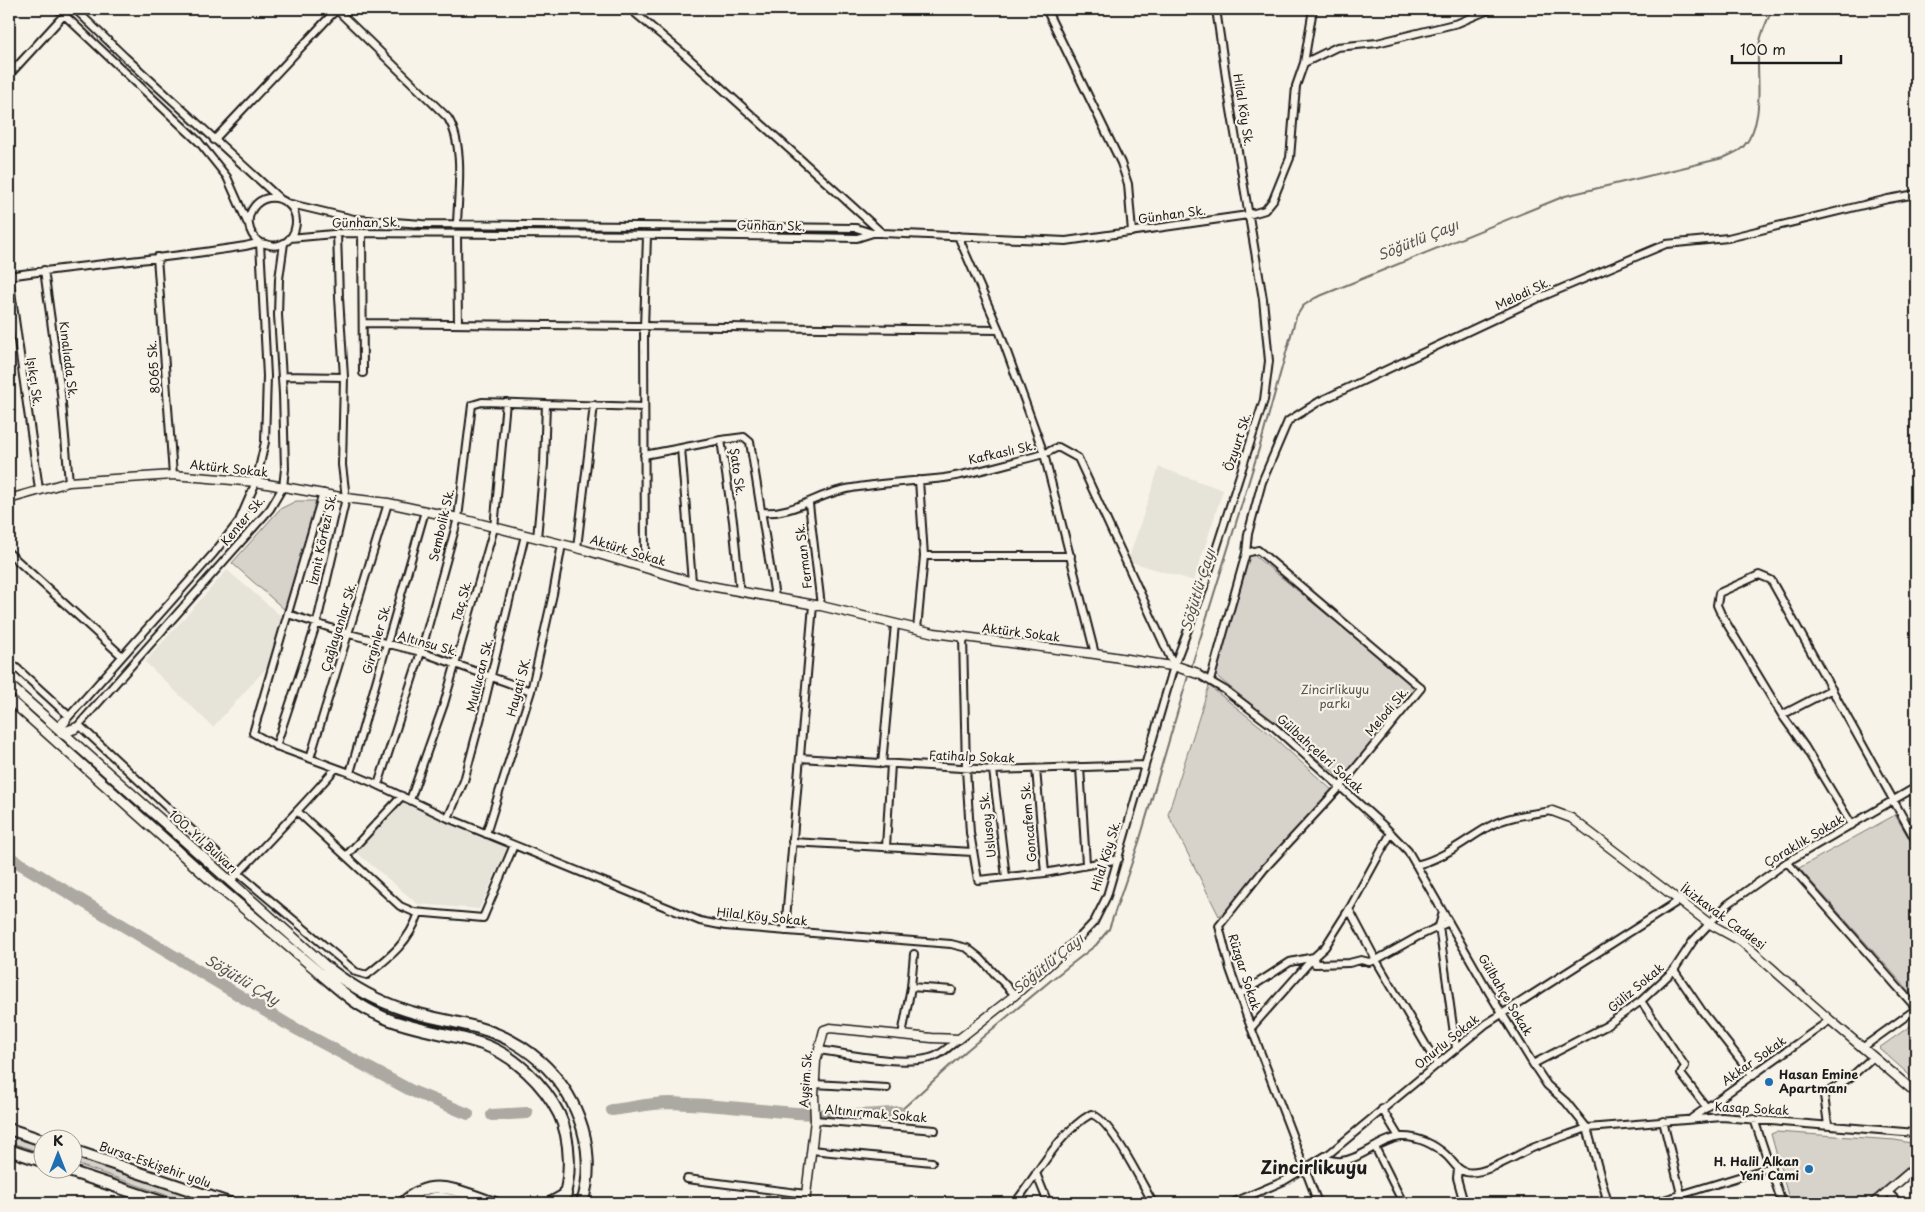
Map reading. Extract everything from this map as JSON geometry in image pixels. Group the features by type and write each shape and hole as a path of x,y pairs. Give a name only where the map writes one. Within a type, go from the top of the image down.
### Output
{"main road":[{"path":"1176,667 1196,673"},
{"name":"100. Yıl Bulvarı","path":"9,685 230,882 325,972"},
{"name":"100. Yıl Bulvarı","path":"9,699 215,884 325,972"},
{"path":"62,732 62,724 67,718"},
{"path":"55,740 62,732 77,726"},
{"path":"325,972 360,1007 404,1025 483,1045 505,1054 526,1071 541,1088 559,1114 567,1140 568,1166 564,1198 550,1203"},
{"path":"325,972 377,999 406,1010 478,1027 504,1036 533,1054 559,1080 574,1106 582,1128 587,1158 587,1179 583,1202"},
{"path":"9,1129 32,1137"},
{"path":"9,1150 32,1158"},
{"name":"Bursa-Eskişehir yolu","path":"82,1153 229,1203"},
{"path":"82,1175 165,1203"},
{"path":"403,1203 420,1190 435,1187 451,1189 495,1203"},
{"path":"418,1203 431,1198 444,1197 462,1203"}],"street":[{"path":"58,9 199,142 226,177 254,238 268,246 284,243 290,238 295,231 296,223 292,208 214,140 75,9"},
{"path":"214,140 336,9 452,124 456,134 458,154 457,224"},
{"path":"630,9 682,53 882,233"},
{"path":"1046,9 1121,163 1128,184 1132,232"},
{"name":"Hilal Köy Sk.","path":"1216,9 1248,216"},
{"path":"1248,216 1265,210 1273,200 1290,158 1296,86 1304,63 1314,9"},
{"path":"1304,63 1337,47 1377,43 1458,23 1491,9"},
{"path":"9,75 64,15"},
{"name":"Melodi Sk.","path":"1210,681 1246,553 1248,534 1262,482 1288,421 1320,401 1539,298 1666,244 1728,238 1888,199 1916,194"},
{"path":"248,224 249,216 257,203 272,198 280,199"},
{"path":"287,203 354,219 457,224 856,228 873,233"},
{"name":"Günhan Sk.","path":"290,238 337,233 362,233 857,238 873,233 882,233 1066,241 1248,216"},
{"name":"Özyurt Sk.","path":"1176,667 1202,593 1264,400 1269,361 1263,299 1248,216"},
{"name":"İzmit Körfezi Sk.","path":"276,746 317,622 346,498 342,465 344,378 337,233"},
{"path":"362,233 363,373"},
{"path":"457,234 458,324"},
{"path":"645,568 644,328 647,236"},
{"path":"958,236 998,330 1044,454 1096,654"},
{"path":"9,277 44,270 260,243"},
{"name":"Kenter Sk.","path":"67,718 214,553 238,521 256,482 265,442 267,376 260,243"},
{"name":"Kenter Sk.","path":"77,726 270,509 283,487 285,469 278,315 279,279 284,243"},
{"name":"8065 Sk.","path":"157,257 173,475"},
{"name":"Kınalıada Sk.","path":"44,270 61,393 69,482"},
{"name":"Işıkçı Sk.","path":"9,277 39,489"},
{"path":"363,324 998,330"},
{"path":"282,376 344,378"},
{"name":"Sembolik Sk.","path":"378,785 421,652 458,518 472,405 482,402 506,402 644,407"},
{"name":"Taç Sk.","path":"410,800 444,704 494,528 506,402"},
{"path":"537,538 544,464 546,404"},
{"path":"577,548 594,405"},
{"path":"721,440 744,437 750,442 775,597"},
{"name":"Şato Sk.","path":"644,455 721,440 733,521 740,592"},
{"name":"Kafkaslı Sk.","path":"762,512 781,511 809,504 827,494 844,490 946,477 1044,454 1058,447 1078,458 1176,667"},
{"path":"681,448 692,582"},
{"name":"Aktürk Sokak","path":"9,499 69,482 173,475 256,482 346,498 388,503 458,518 577,548 692,582 817,605 917,629 1176,667"},
{"path":"917,629 924,556 918,480"},
{"path":"323,493 253,733 276,746 350,773 410,800"},
{"name":"Çağlayanlar Sk.","path":"310,758 388,503"},
{"name":"Ferman Sk.","path":"785,931 800,758 817,605 809,504"},
{"name":"Girginler Sk.","path":"350,773 426,511"},
{"name":"Mutlucan Sk.","path":"448,818 464,781 525,535"},
{"name":"Hayati SK.","path":"486,834 531,691 553,594 562,544"},
{"name":"Melodi Sk.","path":"1246,553 1258,550 1264,553 1275,565 1422,688 1340,786"},
{"path":"9,553 122,656"},
{"path":"924,556 1071,556"},
{"path":"1852,825 1805,746 1782,715 1720,614 1716,605 1719,593 1759,575 1771,580 1916,841"},
{"name":"Altınsu Sk.","path":"288,614 349,634 456,663 531,691"},
{"path":"882,764 895,624"},
{"path":"963,637 966,769 973,852 978,880 1044,873 1119,859"},
{"path":"9,661 67,718"},
{"name":"Hilal Köy Sk.","path":"959,1039 1015,995 1078,939 1094,922 1107,896 1119,859 1144,765 1176,667"},
{"name":"Gülbahçeleri Sokak","path":"1196,673 1225,690 1274,727 1391,833 1408,851 1416,865"},
{"path":"1782,715 1832,689"},
{"path":"77,726 239,874 356,972 367,975 395,952 413,929 419,912"},
{"name":"Fatihalp Sokak","path":"800,758 993,770 1144,765"},
{"path":"886,847 891,764"},
{"path":"1080,767 1086,864"},
{"path":"230,882 297,811 308,802 336,768"},
{"name":"Goncafem Sk.","path":"1036,769 1044,873"},
{"name":"Uslusoy Sk.","path":"993,770 1006,877"},
{"name":"Rüzgar Sokak","path":"1318,1203 1239,995 1220,935 1219,926 1266,868 1340,786"},
{"name":"Çoraklık Sokak","path":"1710,924 1728,904 1787,862 1916,787"},
{"path":"346,856 402,796"},
{"name":"Hilal Köy Sokak","path":"410,800 486,834 700,921 725,926 951,944 967,948 980,958 1015,995"},
{"path":"297,811 400,906 419,912 483,918 514,845"},
{"path":"1416,865 1431,862 1490,826 1520,815 1552,811"},
{"name":"İkizkavak Caddesi","path":"1552,811 1572,818 1710,924 1741,941 1916,1093"},
{"path":"1251,1028 1325,947 1391,833"},
{"path":"792,842 973,852"},
{"path":"1787,862 1916,1008 1862,1048"},
{"name":"Gülbahçe Sokak","path":"1416,865 1533,1064 1548,1085 1566,1102 1588,1128"},
{"name":"Onurlu Sokak","path":"1232,1203 1284,1181 1322,1158 1486,1024 1680,900"},
{"path":"1349,908 1376,960 1437,1064"},
{"path":"1443,912 1439,926 1456,1048"},
{"path":"1314,957 1314,964 1349,963 1362,960 1369,962 1449,922"},
{"name":"Güliz Sokak","path":"1533,1064 1606,1026 1641,1001 1674,970 1694,941 1710,924"},
{"path":"914,954 911,987 902,1035 959,1039"},
{"path":"1239,995 1290,962 1314,957"},
{"path":"1674,970 1702,1011 1753,1076"},
{"path":"911,987 952,990"},
{"path":"1641,1001 1686,1066 1681,1074 1707,1108"},
{"name":"Akkar Sokak","path":"1691,1118 1830,1020"},
{"name":"Ayşim Sk.","path":"805,1203 815,1120 814,1084 818,1050 824,1030 830,1028 902,1035"},
{"path":"818,1050 900,1061 921,1060 932,1058 959,1039"},
{"path":"1828,1125 1824,1095 1852,1076 1873,1057"},
{"path":"814,1084 887,1088"},
{"path":"1382,1109 1399,1137"},
{"path":"1015,1203 1040,1166 1082,1119 1091,1114 1096,1115 1111,1130 1153,1203"},
{"name":"Kasap Sokak","path":"1458,1169 1468,1173 1481,1170 1509,1161 1530,1149 1588,1128 1691,1118 1754,1119 1916,1133"},
{"path":"1754,1119 1782,1203"},
{"name":"Altınırmak Sokak","path":"815,1120 936,1130"},
{"path":"1663,1122 1681,1194"},
{"path":"1588,1128 1608,1203"},
{"path":"1322,1158 1340,1161 1354,1157 1399,1137 1409,1137 1430,1143 1447,1156 1458,1169 1456,1178 1464,1203"},
{"path":"1375,1147 1402,1203"},
{"path":"811,1150 932,1162"},
{"path":"1654,1203 1770,1166"},
{"path":"1874,1203 1916,1167"},
{"path":"1036,1173 1048,1203"},
{"path":"687,1179 806,1194"},
{"path":"1888,1192 1899,1203"}],"shaded area":[{"path":"1159,467 1223,490 1194,581 1128,561"},
{"path":"227,570 281,616 270,664 213,727 145,662"},
{"path":"401,801 507,848 479,909 418,904 356,852"}],"green space":[{"path":"296,501 317,501 285,610 232,563 280,509"},
{"name":"Zincirlikuyu parkı","path":"1250,552 1419,689 1342,779 1214,674"},
{"path":"1209,686 1269,733 1334,792 1258,884 1219,916 1168,814"},
{"path":"1895,815 1916,850 1916,999 1799,868"},
{"path":"1916,1022 1916,1081 1879,1048"},
{"path":"1776,1132 1895,1140 1916,1144 1916,1160 1865,1203 1790,1203 1771,1134"},
{"path":"9,1134 32,1142 32,1150 9,1142"},
{"path":"82,1159 212,1203 189,1203 82,1166"}],"waterway":[{"name":"Söğütlü Çayı","path":"1191,668 1262,439 1296,317 1303,306 1315,298 1565,196 1723,158 1739,150 1750,137 1757,115 1758,53 1763,30 1773,9"},
{"name":"Söğütlü Çayı","path":"899,1112 966,1051 1096,945 1109,929 1139,842 1189,673"},
{"name":"Söğütlü ÇAy","path":"9,857 287,1024 412,1091 468,1114"},
{"name":"Söğütlü Çayı","path":"612,1110 669,1103 813,1114 871,1115 899,1112"},
{"name":"Söğütlü ÇAy","path":"492,1115 527,1113"}],"place":[{"name":"Hasan Emine Apartmanı","path":"1769,1082"},
{"name":"H. Halil Alkan Yeni Cami","path":"1809,1169"}],"district":[{"name":"Zincirlikuyu","path":"1314,1168"}]}
